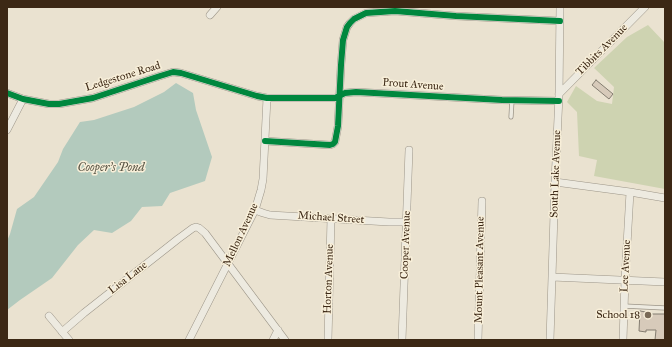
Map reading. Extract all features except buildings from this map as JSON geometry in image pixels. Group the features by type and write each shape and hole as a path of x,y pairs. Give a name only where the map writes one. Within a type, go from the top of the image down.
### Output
{"street":[{"path":"210,15 217,7"},
{"path":"434,14 437,7"},
{"name":"South Lake Avenue","path":"550,340 559,97 560,7"},
{"name":"Tibbits Avenue","path":"559,97 645,7"},
{"path":"265,141 333,144 336,140 338,126 343,40 347,27 354,19 366,13 395,9 456,16 560,21"},
{"name":"Ledgestone Road","path":"7,93 23,99 49,104 68,103 93,98 173,72 267,98"},
{"name":"Prout Avenue","path":"267,98 335,98 345,93 356,92 512,100 559,97"},
{"name":"Mellon Avenue","path":"189,340 255,210 261,190 267,98"},
{"path":"7,130 23,99"},
{"name":"Cooper Avenue","path":"402,340 409,150"},
{"path":"555,182 665,198"},
{"name":"Lee Avenue","path":"623,340 630,192"},
{"name":"Mount Pleasant Avenue","path":"478,340 482,201"},
{"name":"Michael Street","path":"255,210 270,215 407,222"},
{"name":"Horton Avenue","path":"328,340 331,218"},
{"name":"Lisa Lane","path":"62,332 84,313 193,228 199,228 205,233 228,263"},
{"path":"228,263 285,340"},
{"path":"552,277 665,282"},
{"path":"49,316 69,340"},
{"path":"273,340 278,330"}],"lane":[{"path":"511,117 512,100"},
{"path":"624,306 665,308"}],"shaded area":[{"path":"648,25 665,43 665,189 594,176 597,160 579,156 577,112 567,102 576,86 597,101 612,104 614,87 594,68 627,37"}],"water":[{"name":"Cooper's Pond","path":"176,83 193,93 196,110 212,157 205,181 170,193 162,206 142,207 131,221 112,233 94,230 78,245 52,278 7,310 7,241 17,209 34,197 58,162 63,149 80,122 94,120 134,107 164,92"}],"cycle path":[{"path":"265,141 330,145 335,142 338,126 343,40 347,27 350,23 354,19 366,13 395,11 456,16 560,21"},
{"path":"7,93 23,99 49,104 59,104 93,98 173,72 267,98 335,98 345,93 356,92 502,100 559,101"}],"place":[{"name":"School 18","path":"648,315"}]}
